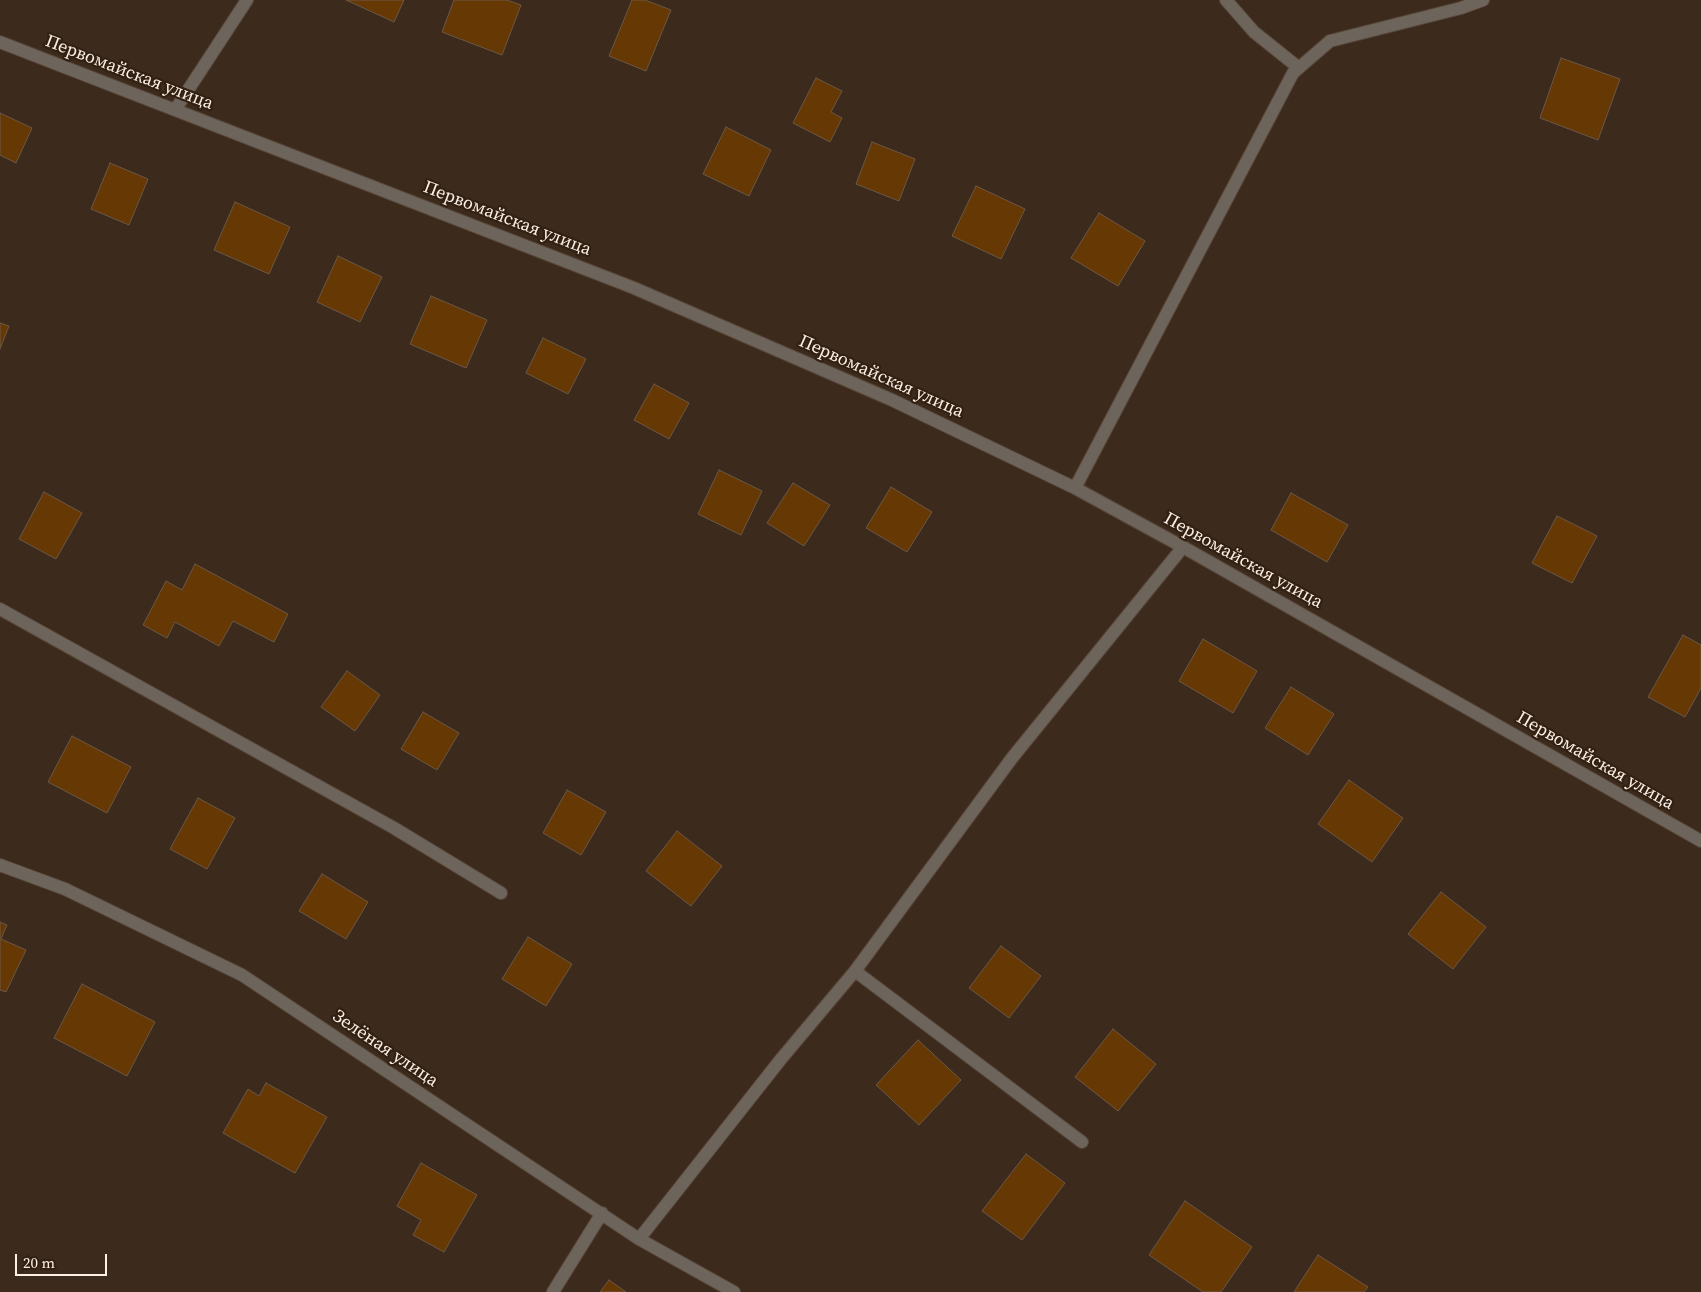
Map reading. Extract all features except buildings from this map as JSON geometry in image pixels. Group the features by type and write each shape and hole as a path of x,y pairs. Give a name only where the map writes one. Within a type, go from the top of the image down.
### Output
{"street":[{"path":"175,110 247,0"},
{"path":"1226,0 1254,32 1299,68"},
{"path":"1075,488 1293,74 1330,41 1461,8 1483,0"},
{"name":"Первомайская улица","path":"0,42 634,288 892,400 1075,488 1701,841"},
{"path":"639,1238 781,1059 854,971 1012,758 1183,548"},
{"path":"0,609 394,828 501,893"},
{"name":"Зелёная улица","path":"0,866 65,889 242,975 639,1238 734,1292"},
{"path":"854,971 1082,1142"},
{"path":"553,1292 602,1214"}]}
